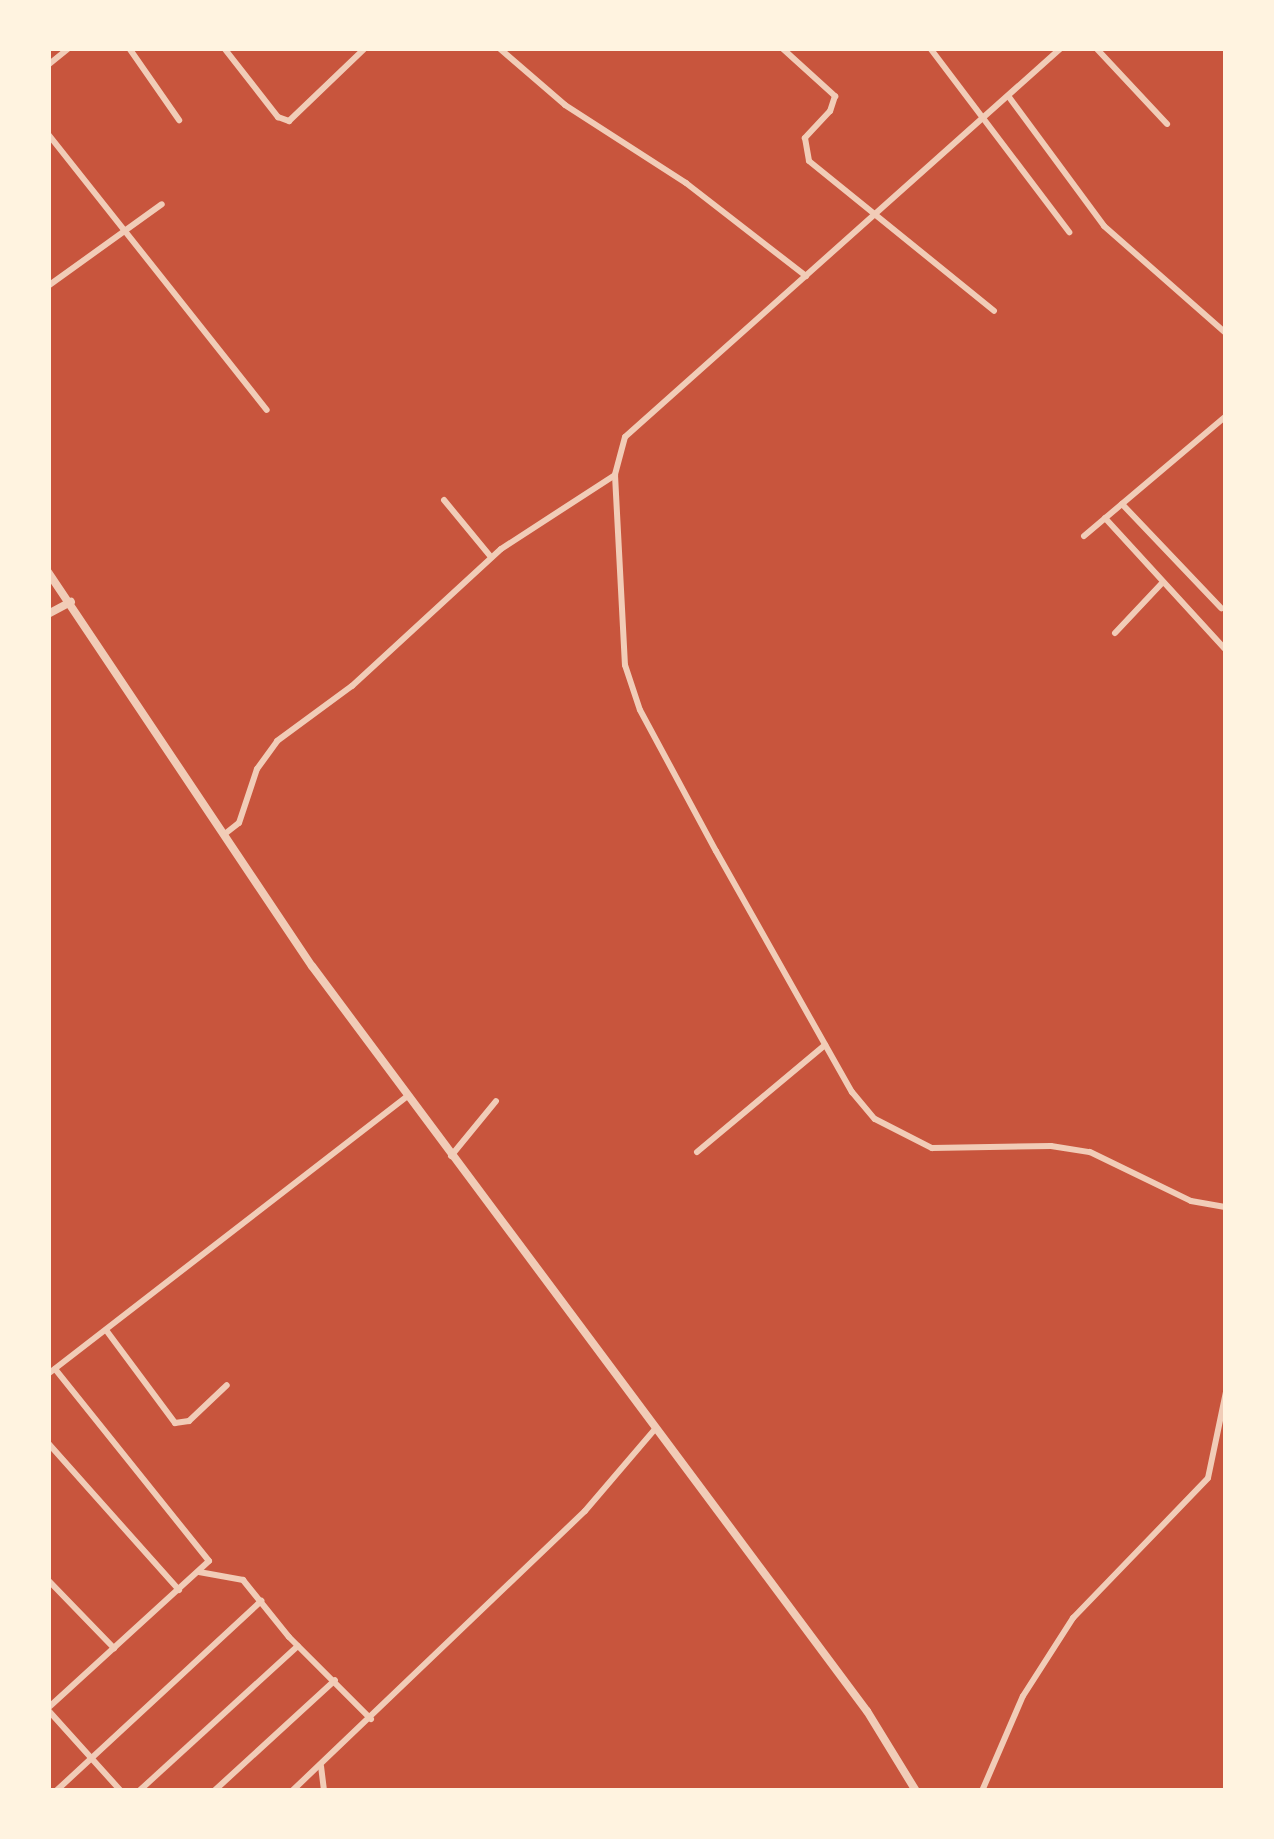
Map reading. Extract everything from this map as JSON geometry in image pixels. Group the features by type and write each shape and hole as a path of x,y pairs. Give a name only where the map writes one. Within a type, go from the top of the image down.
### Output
{"street":[{"path":"48,65 69,48"},
{"path":"142,48 131,51 178,120"},
{"path":"224,48 278,117 289,121 365,48"},
{"path":"499,48 565,105 686,183 806,276"},
{"path":"782,48 835,96 830,111 805,138 809,161 994,311"},
{"path":"930,48 1069,232"},
{"path":"1061,48 625,437 615,475 628,681 824,1045 865,1110 921,1146 1070,1147 1107,1159 1191,1201 1226,1207"},
{"path":"1096,48 1167,124"},
{"path":"1009,98 1104,226 1226,333"},
{"path":"48,134 267,410"},
{"path":"48,286 162,204"},
{"path":"1084,536 1226,416"},
{"path":"226,833 239,823 256,769 277,742 352,686 491,557 615,475"},
{"path":"444,500 491,557"},
{"path":"1122,504 1221,608"},
{"path":"1105,518 1226,650"},
{"path":"48,572 407,1097 867,1711 916,1791"},
{"path":"1115,632 1163,582"},
{"path":"48,614 71,602"},
{"path":"697,1152 824,1045"},
{"path":"121,1791 48,1709 209,1562 51,1372 407,1097"},
{"path":"451,1156 496,1101"},
{"path":"106,1330 175,1423 189,1420 227,1385"},
{"path":"982,1791 1023,1696 1072,1618 1208,1478 1226,1392"},
{"path":"292,1791 585,1510 656,1428"},
{"path":"48,1443 179,1589"},
{"path":"199,1572 236,1576 371,1719"},
{"path":"48,1580 114,1648"},
{"path":"56,1791 261,1601"},
{"path":"139,1791 298,1646"},
{"path":"214,1791 334,1680"},
{"path":"321,1766 324,1791"}]}
